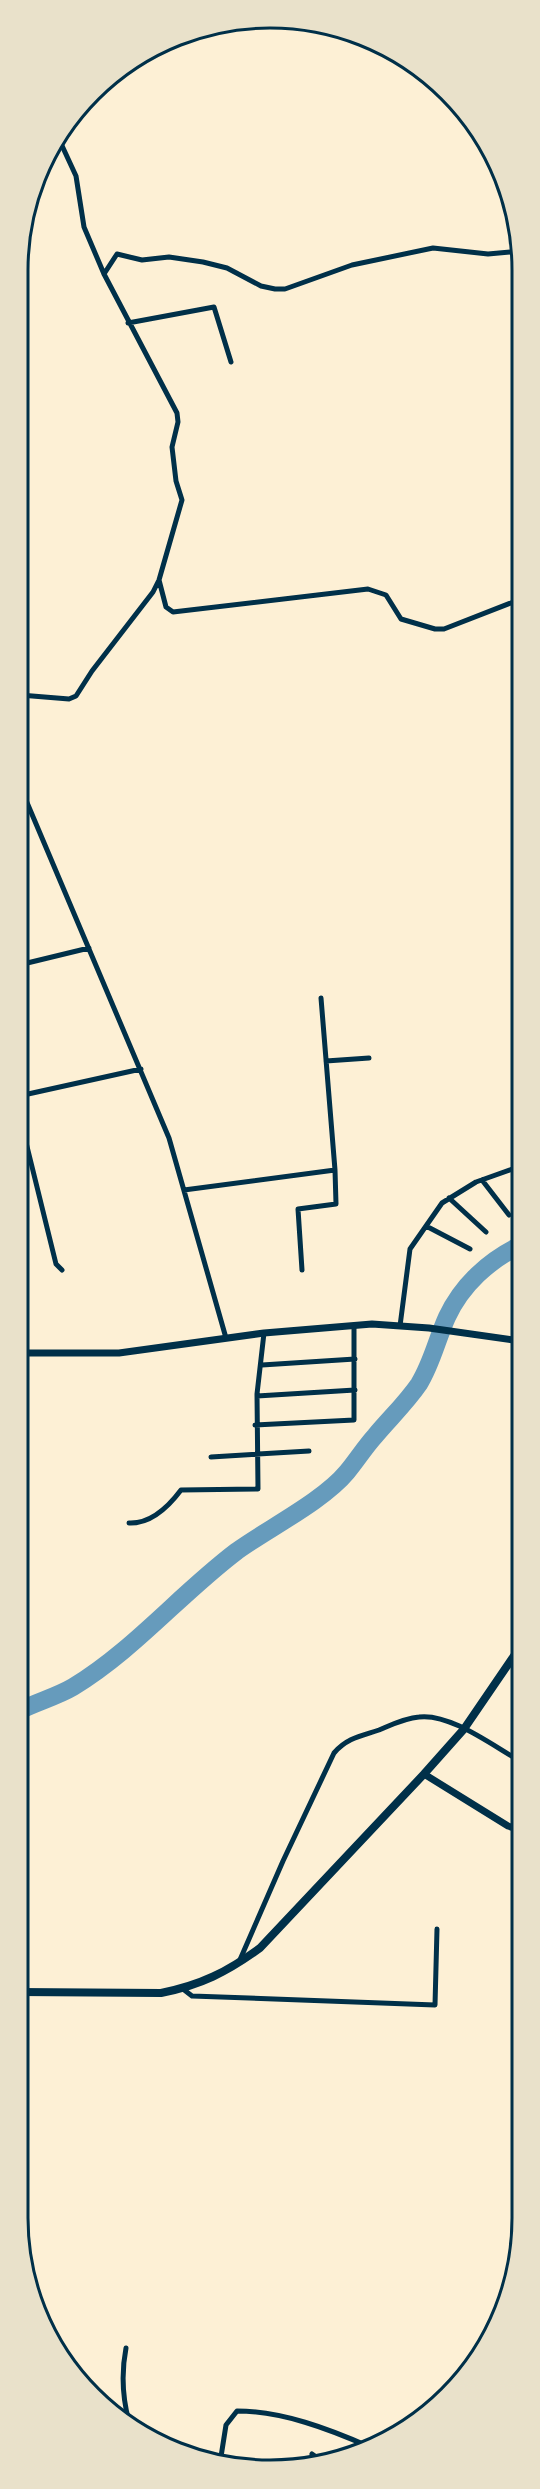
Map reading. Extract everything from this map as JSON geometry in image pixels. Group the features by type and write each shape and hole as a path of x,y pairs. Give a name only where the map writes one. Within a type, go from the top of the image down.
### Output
{"main road":[{"path":"28,1992 161,1993 183,1989 215,1978 239,1964 260,1948 424,1774 464,1729 512,1659"}],"street":[{"path":"28,696 69,699 76,696 92,671 143,608 159,580 182,500 173,460 172,447 178,422 174,404 128,323 104,274 84,227 76,176 62,147"},
{"path":"104,274 117,254 142,260 174,257 218,265 261,286 276,290 285,289 352,265 433,248 488,254 511,252"},
{"path":"128,323 214,308 231,362"},
{"path":"159,580 166,607 172,612 368,589 386,595 401,619 439,630 458,626 512,603"},
{"path":"28,805 169,1138 226,1338"},
{"path":"28,963 89,948"},
{"path":"302,1270 298,1209 336,1204 321,998"},
{"path":"326,1061 369,1058"},
{"path":"28,1094 141,1069"},
{"path":"28,1150 56,1264 62,1270"},
{"path":"400,1326 410,1249 442,1203 482,1180 512,1169"},
{"path":"184,1190 335,1170"},
{"path":"482,1180 509,1215"},
{"path":"449,1198 486,1232"},
{"path":"426,1226 470,1249"},
{"path":"28,1353 119,1353 264,1333 372,1324 429,1328 512,1340"},
{"path":"255,1425 354,1420 354,1326"},
{"path":"129,1522 138,1523 167,1508 181,1490 258,1489 256,1396 262,1365 264,1333"},
{"path":"262,1365 355,1359"},
{"path":"256,1396 355,1390"},
{"path":"211,1457 309,1451"},
{"path":"239,1964 334,1753 343,1743 420,1716 437,1718 464,1729 512,1756"},
{"path":"424,1774 512,1827"},
{"path":"183,1989 192,1996 435,2005 437,1929"},
{"path":"126,2348 122,2374 123,2402 126,2413"},
{"path":"221,2456 226,2425 237,2411 249,2411 301,2422 338,2433 360,2443"}],"waterway":[{"path":"28,1707 66,1691 95,1672 137,1639 237,1551 310,1504 337,1483 419,1384 447,1317 460,1294 487,1266 512,1250"}]}
